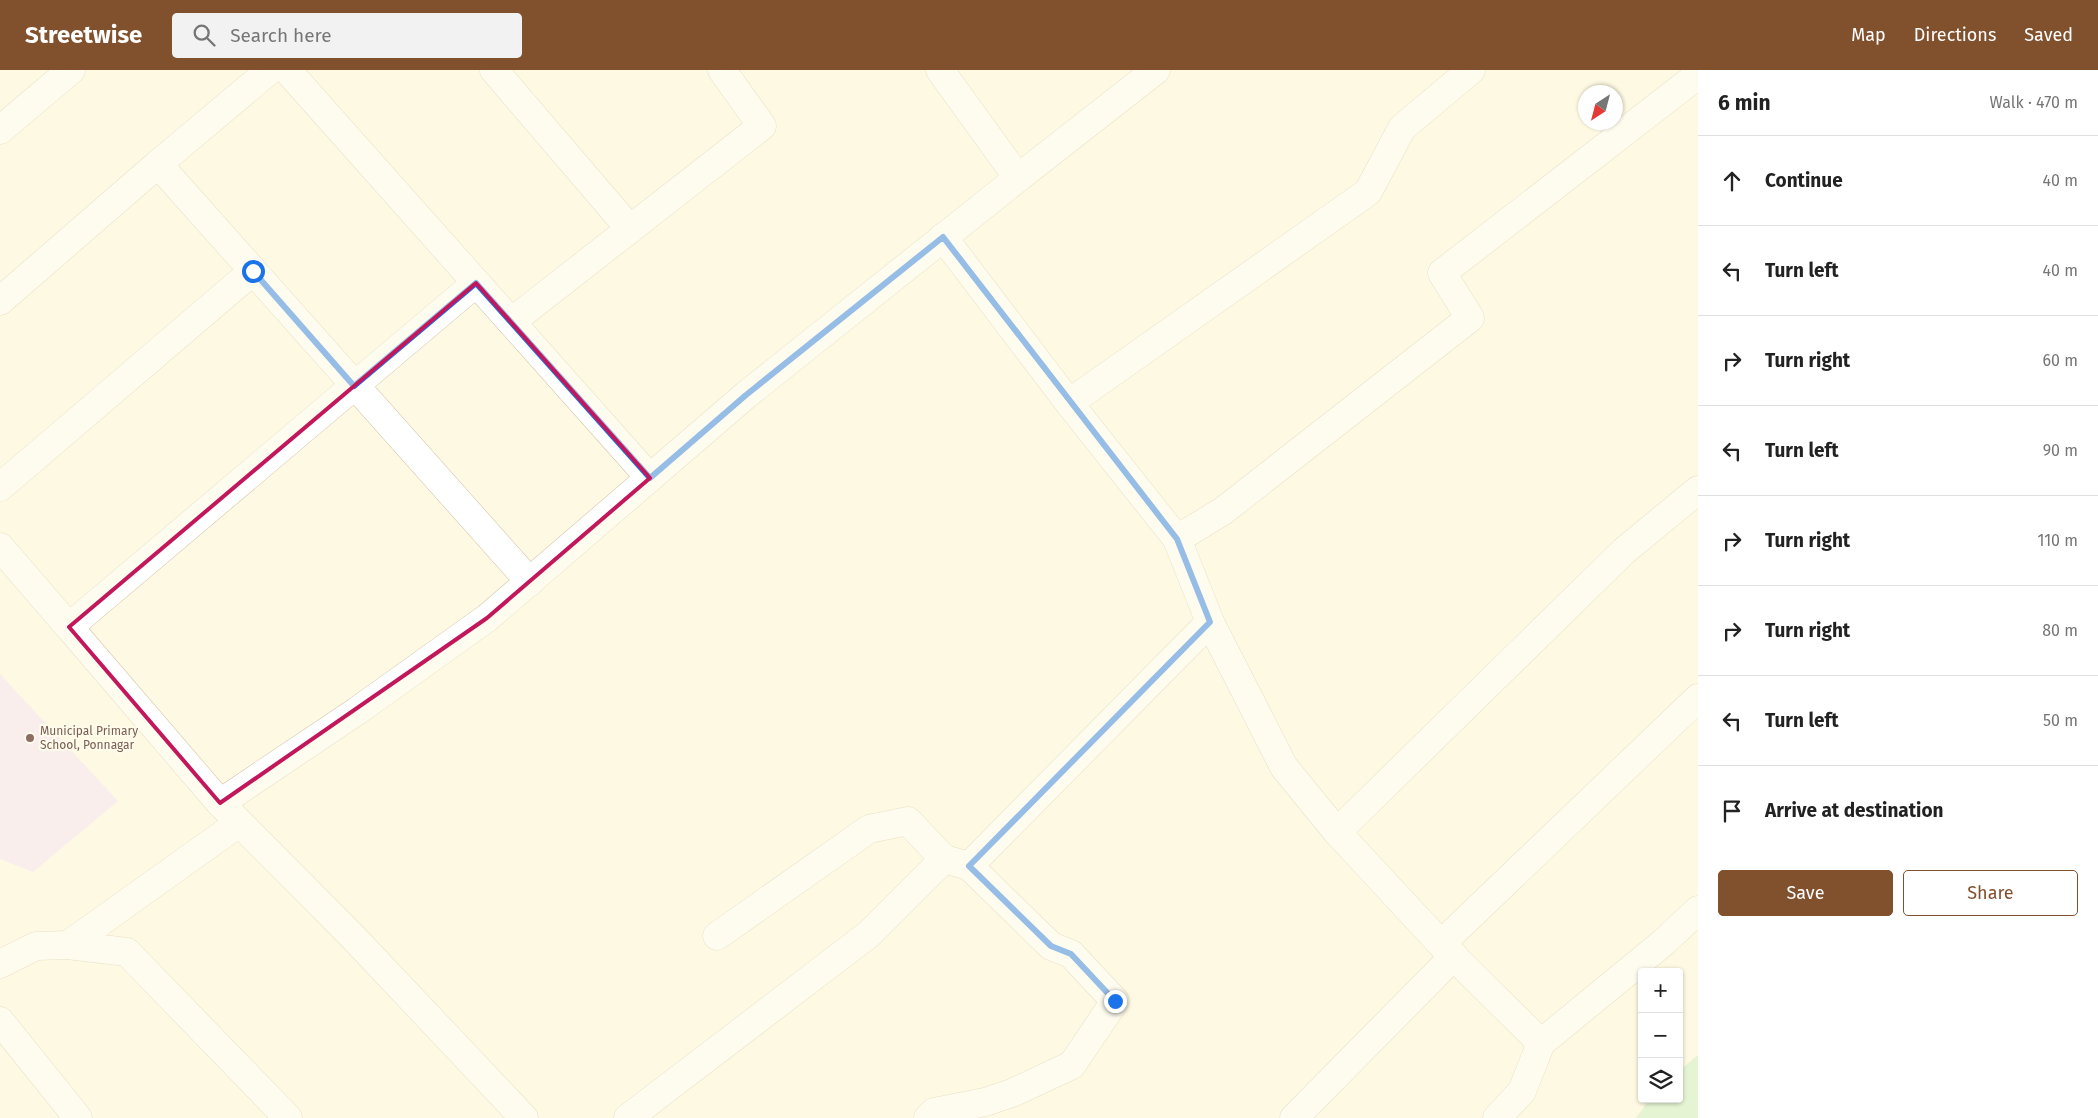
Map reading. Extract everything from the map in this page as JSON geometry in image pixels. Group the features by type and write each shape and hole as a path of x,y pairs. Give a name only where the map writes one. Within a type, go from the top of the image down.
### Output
{"street":[{"path":"0,130 71,70"},
{"path":"0,301 270,70"},
{"path":"287,70 650,478"},
{"path":"494,70 630,229"},
{"path":"511,322 762,126 722,70"},
{"path":"940,70 1018,178"},
{"path":"220,803 357,711 487,618 746,395 1156,70"},
{"path":"1069,403 1368,192 1402,128 1471,70"},
{"path":"1177,539 1223,511 1470,318 1442,273 1698,75"},
{"path":"158,164 530,582"},
{"path":"943,237 1069,403 1177,539 1210,622 1284,767 1336,832 1448,950 1541,1042"},
{"path":"0,487 253,271"},
{"path":"69,627 476,283"},
{"path":"1336,832 1624,551 1698,490"},
{"path":"0,548 220,803 353,937 524,1118"},
{"path":"628,1118 869,934 956,863 1210,622"},
{"path":"1294,1118 1448,950 1698,698"},
{"path":"717,936 869,829 908,821 1051,946 1071,954 1115,1001 1072,1065 1012,1093 985,1102 934,1112 928,1118"},
{"path":"68,945 239,823"},
{"path":"1496,1118 1522,1091 1541,1042 1664,942 1698,910"},
{"path":"0,964 36,946 68,945 127,952 288,1118"},
{"path":"0,1021 78,1118"}],"highlighted area":[{"path":"476,283 650,478 487,618 220,803 69,627"}],"shaded area":[{"name":"Municipal Primary School, Ponnagar","path":"0,674 118,801 33,872 0,859"}],"green space":[{"path":"1698,1055 1698,1118 1636,1118 1647,1103 1683,1103 1683,1068"}],"place":[{"name":"Municipal Primary School, Ponnagar","path":"30,738"}],"route":[{"path":"253,271 354,386 476,283 650,478 746,395 943,237 1069,403 1177,539 1210,622 969,866 1051,946 1071,954 1115,1001"}]}
